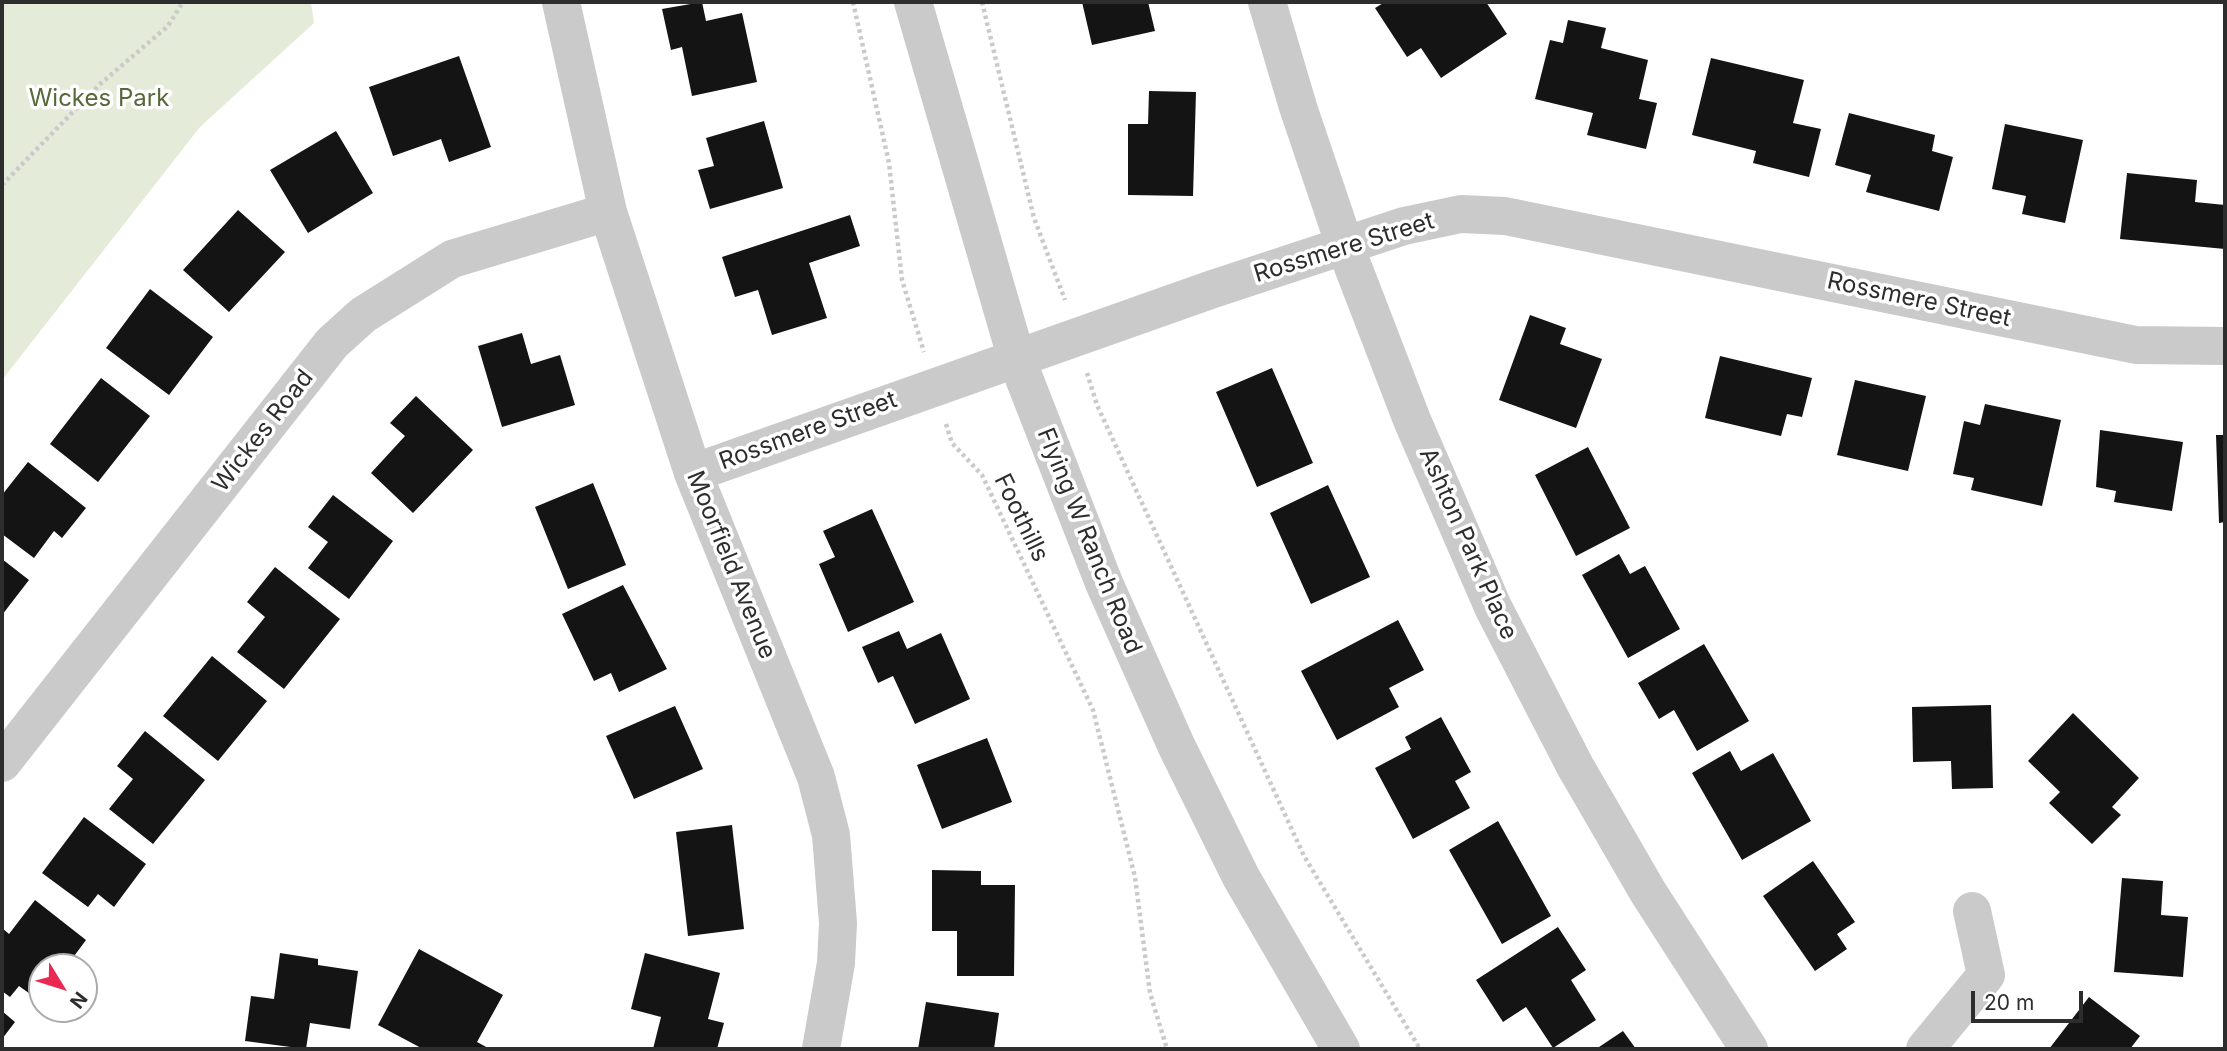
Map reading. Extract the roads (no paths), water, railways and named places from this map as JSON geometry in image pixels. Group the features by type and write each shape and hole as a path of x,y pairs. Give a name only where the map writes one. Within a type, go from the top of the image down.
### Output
{"street":[{"name":"Moorfield Avenue","path":"561,2 608,212 693,473 816,777 831,835 836,881 836,950 821,1049"},
{"name":"Flying W Ranch Road","path":"913,2 1017,360 1104,583 1176,745 1241,877 1341,1049"},
{"name":"Ashton Park Place","path":"1267,2 1345,246 1412,420 1493,607 1575,766 1641,881 1749,1049"},
{"name":"Wickes Road","path":"2,764 332,344 352,325 452,259 608,212"},
{"name":"Rossmere Street","path":"693,473 934,385 1017,360 1404,226 1461,214 1505,216 2136,345 2225,346"},
{"path":"1925,1049 1986,975 1972,911"}],"park label":[{"name":"Wickes Park","path":"99,99"}]}
